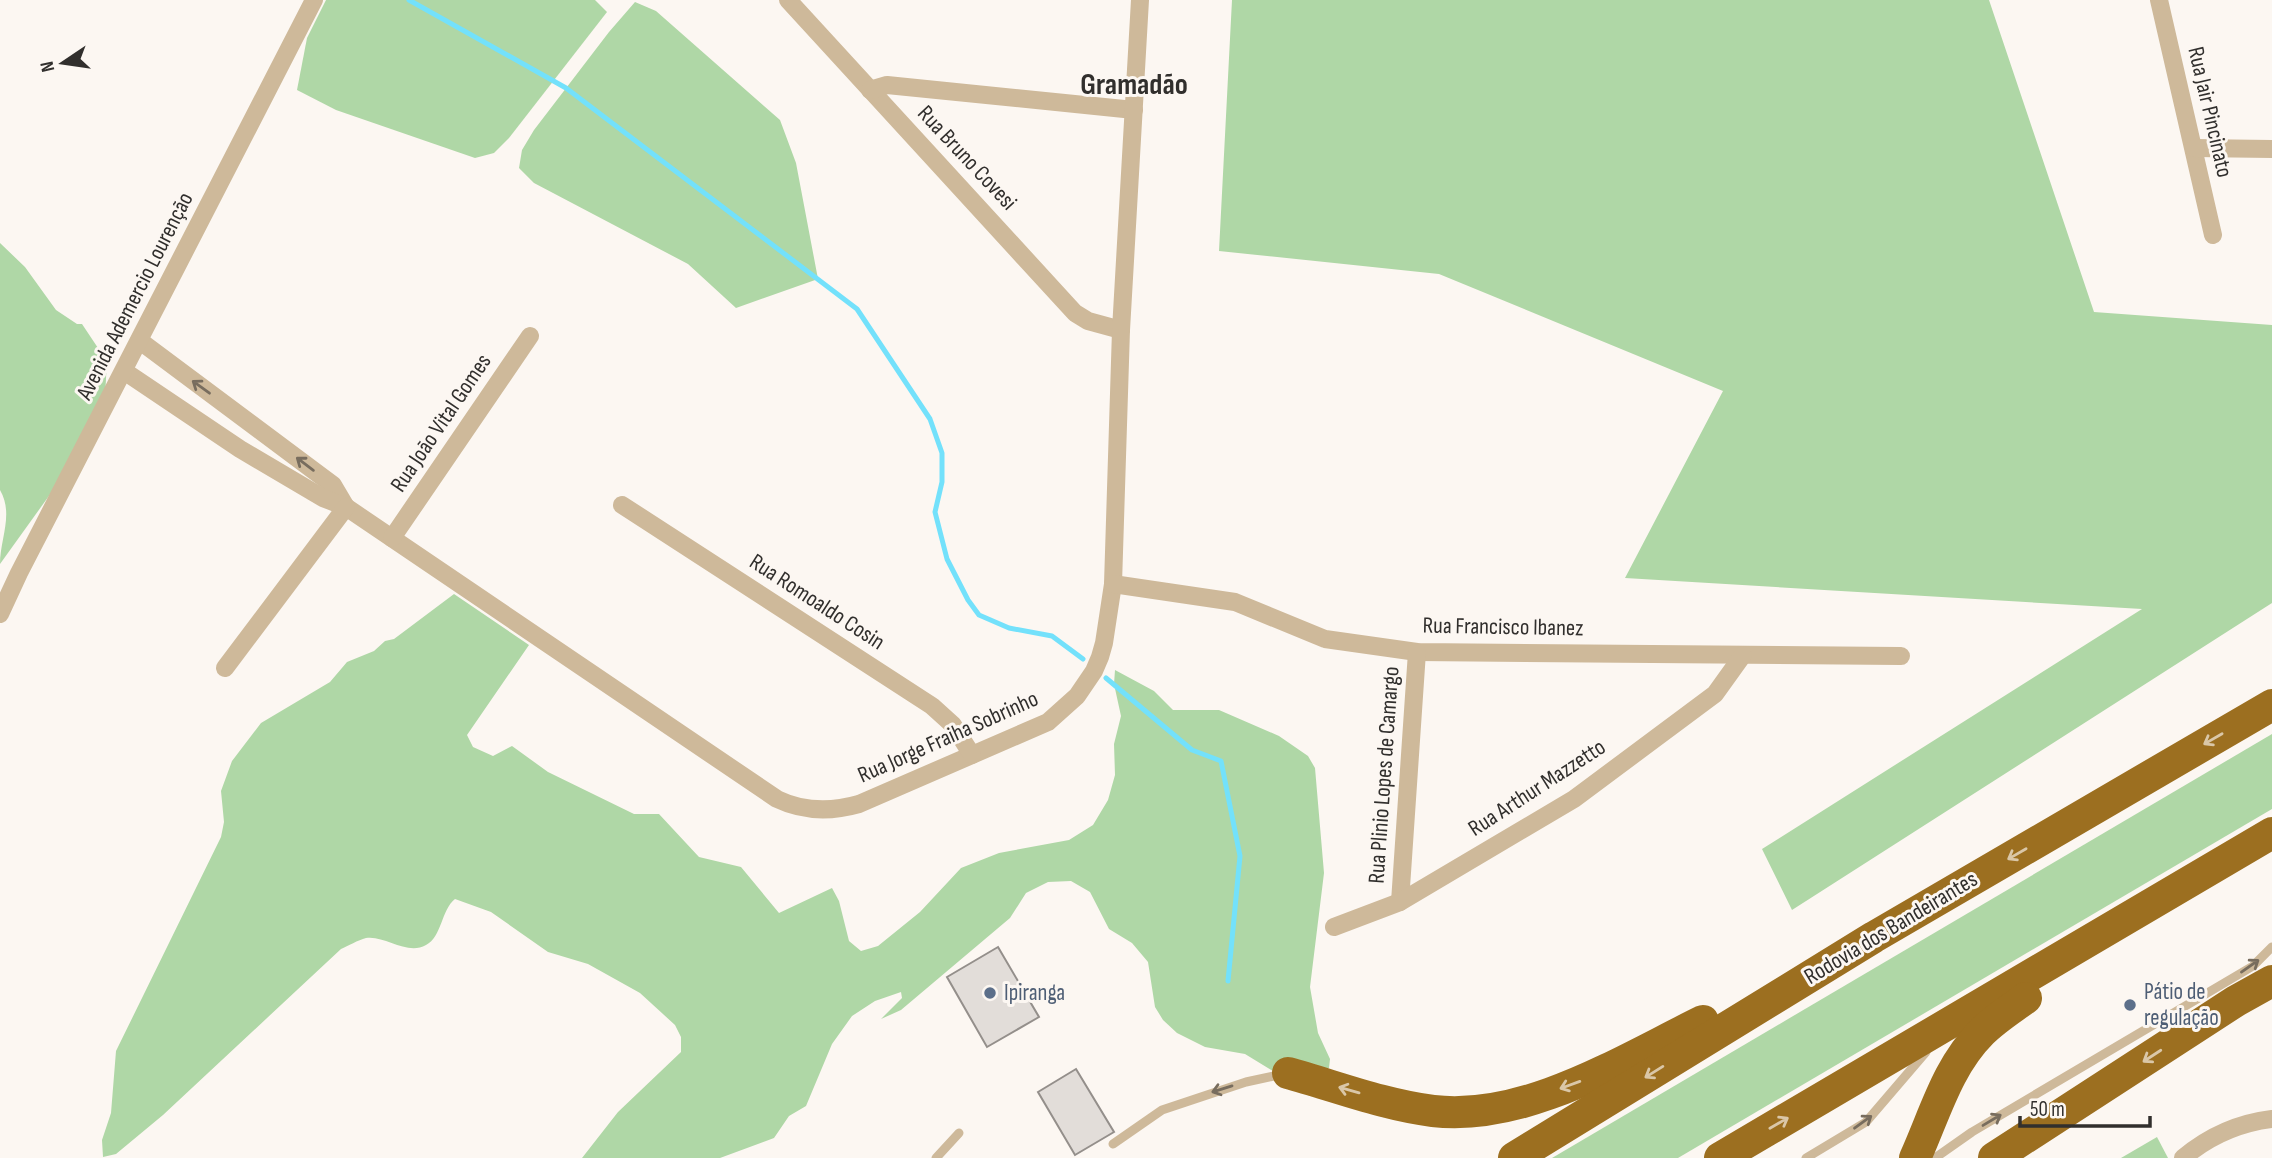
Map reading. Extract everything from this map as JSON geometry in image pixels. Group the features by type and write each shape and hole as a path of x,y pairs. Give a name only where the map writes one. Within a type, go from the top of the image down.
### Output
{"highway":[{"name":"Rodovia dos Bandeirantes","path":"1514,1158 1874,937 2272,705"},
{"path":"1720,1158 2272,833"},
{"path":"1915,1158 1952,1072 1983,1031 2185,884 2272,853"},
{"path":"1288,1073 1398,1105 1434,1111 1470,1112 1506,1106 1583,1080 1874,937"},
{"path":"1994,1158 2236,1001 2272,981"}],"street":[{"name":"Avenida Ademercio Lourenção","path":"0,614 314,0"},
{"name":"Rua Bruno Covesi","path":"788,0 1075,313 1088,321 1121,330"},
{"name":"Rua Jorge Fraiha Sobrinho","path":"346,507 788,804 811,810 844,808 859,804 1048,722 1077,695 1094,671 1104,643 1113,584 1121,330 1140,0"},
{"name":"Rua Jair Pincinato","path":"2159,0 2213,235"},
{"path":"870,90 887,85 1134,110"},
{"path":"2194,148 2272,149"},
{"name":"Rua João Vital Gomes","path":"392,538 530,336"},
{"path":"140,341 332,485 346,507"},
{"path":"124,371 240,449 323,498 346,507"},
{"name":"Rua Romoaldo Cosin","path":"622,505 932,706 953,725 972,755"},
{"path":"225,668 346,507"},
{"name":"Rua Francisco Ibanez","path":"1113,584 1235,602 1325,639 1417,652 1901,656"},
{"name":"Rua Plinio Lopes de Camargo","path":"1400,902 1417,652"},
{"name":"Rua Arthur Mazzetto","path":"1334,928 1400,902 1574,799 1715,694 1743,655"},
{"path":"2183,1158 2197,1146 2221,1133 2272,1119"}],"lane":[{"path":"1935,1158 1972,1132 2253,966 2272,947"},
{"path":"1806,1158 1866,1122 1910,1068 1936,1044 2017,984"},
{"path":"1113,1144 1162,1110 1246,1082 1288,1073"},
{"path":"936,1158 959,1133"}],"green space":[{"path":"326,0 595,0 607,12 509,138 494,153 475,158 336,110 297,90 307,38"},
{"path":"1232,0 1989,0 2094,312 2272,325 2272,603 1792,910 1762,849 2142,609 1625,578 1723,391 1439,274 1219,251"},
{"path":"635,2 656,11 780,120 796,163 818,279 736,308 688,264 534,183 519,168 522,150 534,130"},
{"path":"0,243 25,267 56,310 77,324 82,324 107,358 105,399 92,436 0,564 6,508 0,490"},
{"path":"454,594 529,645 467,735 473,747 493,756 512,746 548,772 634,814 659,814 699,857 741,867 779,913 832,888 839,901 849,941 861,951 878,946 920,912 961,868 999,853 1069,840 1093,825 1108,800 1115,775 1114,744 1121,716 1114,684 1115,670 1154,691 1173,710 1219,710 1279,736 1308,756 1315,768 1324,873 1310,987 1318,1033 1330,1059 1329,1068 1320,1071 1273,1071 1245,1054 1205,1047 1177,1033 1163,1020 1155,1007 1148,962 1132,943 1109,929 1090,892 1071,881 1048,882 1026,893 1010,918 901,1010 881,1019 902,998 901,992 875,1001 852,1016 832,1044 806,1106 789,1116 774,1138 720,1158 582,1158 618,1112 681,1052 681,1037 675,1025 640,993 588,964 548,952 491,912 455,899 435,936 426,945 411,948 381,939 366,938 341,949 163,1115 116,1154 103,1157 102,1140 111,1113 116,1051 221,837 224,822 221,791 232,761 261,723 330,682 347,662 374,651 385,641 394,639"},
{"path":"2272,734 2272,809 1678,1158 1552,1158"},
{"path":"2157,1137 2168,1158 2121,1158"}],"building":[{"name":"Ipiranga","path":"998,947 1039,1017 987,1047 947,977"},
{"name":"Ipiranga","path":"1076,1069 1114,1132 1075,1155 1038,1092"}],"waterway":[{"path":"409,0 566,88 857,309 930,419 942,453 942,482 935,512 947,559 968,600 979,615 1009,628 1052,636 1083,659"},
{"path":"1106,678 1192,750 1221,761 1240,856 1228,981"}],"place":[{"name":"Ipiranga","path":"990,993"},
{"name":"Pátio de regulação","path":"2130,1005"}],"district":[{"name":"Gramadão","path":"1134,85"}]}
